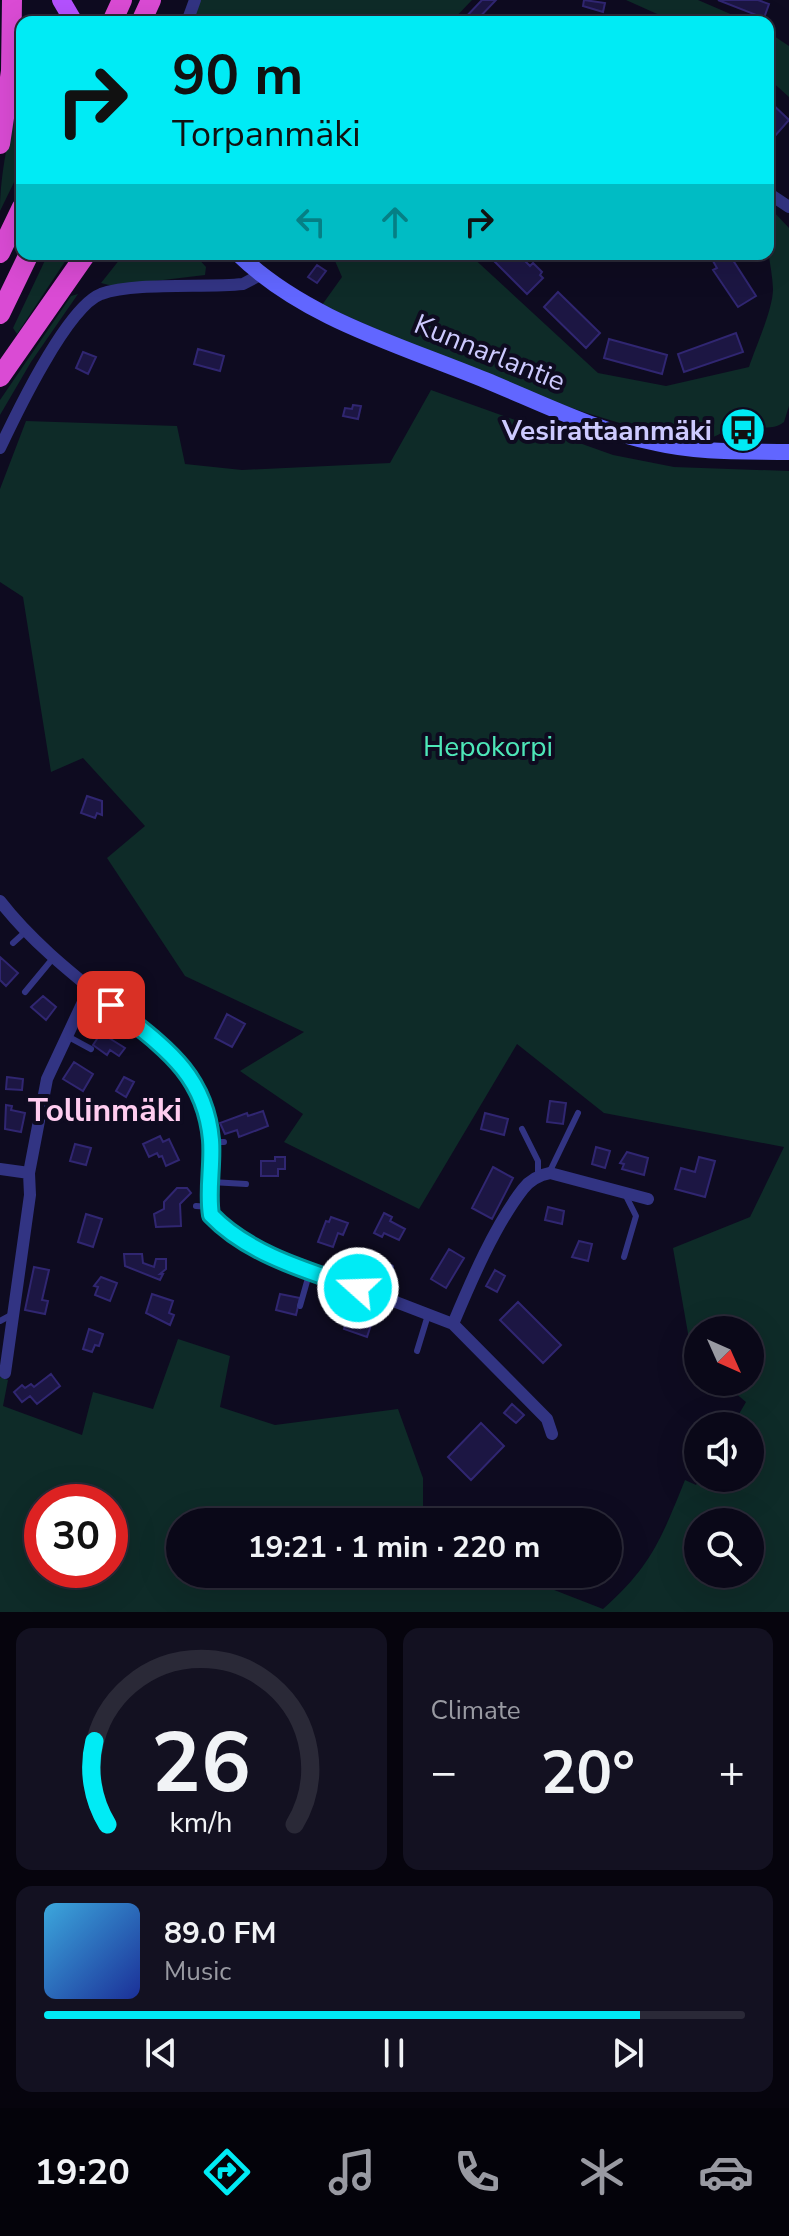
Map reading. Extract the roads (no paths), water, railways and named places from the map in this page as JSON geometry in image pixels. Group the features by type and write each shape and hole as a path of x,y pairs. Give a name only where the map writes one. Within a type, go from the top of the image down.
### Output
{"highway":[{"path":"0,144 11,71 12,0"},
{"path":"0,253 16,220"},
{"path":"0,314 26,260"},
{"path":"0,377 82,260"}],"main road":[{"name":"Kunnarlantie","path":"244,260 294,299 340,321 611,432 687,448 789,452"}],"street":[{"path":"0,448 41,368 76,317 99,295 243,284 260,275"},
{"path":"0,901 24,933 180,1062 202,1095 217,1142 211,1182 203,1207 224,1230 258,1249 310,1271 453,1324 547,1419 552,1434"},
{"path":"5,1373 30,1195 29,1173 47,1079 90,987"},
{"path":"0,1169 29,1173"},
{"path":"453,1324 495,1237 524,1187 544,1174 648,1199"}],"lane":[{"path":"13,943 24,933"},
{"path":"25,992 54,957"},
{"path":"67,1036 91,1049"},
{"path":"544,1174 578,1113"},
{"path":"522,1129 544,1174"},
{"path":"211,1182 246,1184"},
{"path":"624,1257 636,1216 625,1192"},
{"path":"381,1297 391,1267"},
{"path":"300,1306 310,1271"},
{"path":"0,1321 13,1314"},
{"path":"417,1351 428,1315"}],"place":[{"name":"Vesirattaanmäki","path":"743,430"}],"district":[{"name":"Tollinmäki","path":"105,1110"}],"park label":[{"name":"Hepokorpi","path":"488,746"}]}
